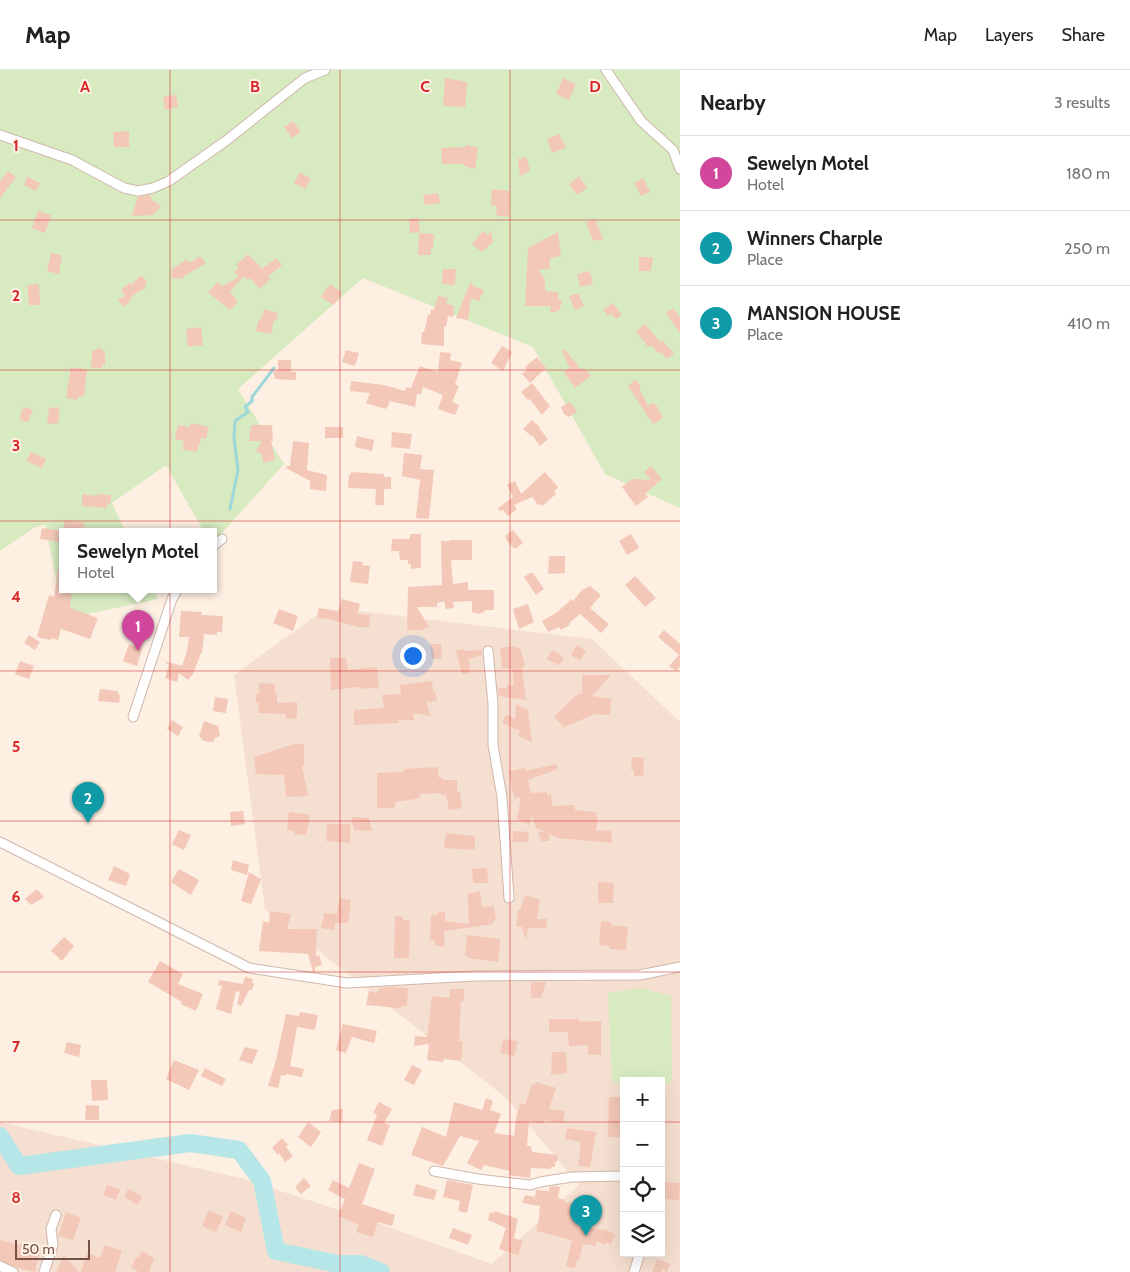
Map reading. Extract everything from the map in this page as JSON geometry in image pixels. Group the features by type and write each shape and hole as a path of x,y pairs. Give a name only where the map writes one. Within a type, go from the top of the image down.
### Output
{"street":[{"path":"0,135 72,160 124,188 138,191 153,188 170,181 227,140 305,78 325,70"},
{"path":"606,70 641,121 673,150 680,168"},
{"path":"217,543 222,539"},
{"path":"133,717 172,599 176,593"},
{"path":"488,651 493,704 493,745 502,797 509,898"},
{"path":"0,842 249,968 347,983 474,976 640,975 680,967"},
{"path":"434,1171 478,1179 530,1185 572,1177 620,1176"},
{"path":"44,1272 53,1245 51,1229 56,1214"},
{"path":"634,1272 639,1257"},
{"path":"0,1266 13,1272"}],"shaded area":[{"path":"359,611 592,639 680,722 680,1272 0,1272 0,1122 244,1179 363,1218 492,1264 579,1185 505,1097 265,909 234,675 321,612"}],"green space":[{"path":"0,70 680,70 680,508 605,474 533,347 363,278 238,389 284,464 217,539 217,528 202,528 166,465 112,503 124,528 59,528 59,593 155,593 158,599 64,619 45,524 32,529 0,551"},
{"path":"641,988 671,996 672,1081 665,1085 665,1077 620,1077 620,1085 612,1080 608,993"}],"building":[{"path":"445,78 467,82 465,107 443,106"},
{"path":"563,78 576,84 569,100 556,94"},
{"path":"176,95 178,107 165,110 163,97"},
{"path":"293,121 301,132 292,138 284,127"},
{"path":"129,131 129,147 114,147 113,132"},
{"path":"559,134 566,148 552,153 547,139"},
{"path":"466,145 478,147 475,169 464,166 464,164 442,164 441,148 466,147"},
{"path":"526,157 530,170 520,176 518,159"},
{"path":"8,171 16,177 0,198 0,181"},
{"path":"300,172 311,179 305,189 294,183"},
{"path":"579,176 587,188 577,195 569,184"},
{"path":"27,177 40,183 36,191 24,185"},
{"path":"643,178 650,192 641,196 634,183"},
{"path":"492,189 510,191 509,217 496,214 497,206 491,205"},
{"path":"438,193 440,203 425,205 423,195"},
{"path":"150,195 152,200 161,206 153,215 132,216 138,197"},
{"path":"38,211 51,215 45,233 32,228"},
{"path":"418,218 420,232 410,233 409,219"},
{"path":"595,219 603,239 593,241 586,223"},
{"path":"483,231 488,235 491,231 493,242 482,252 472,244"},
{"path":"558,232 561,256 550,258 550,269 538,269 545,279 545,291 558,292 559,301 562,299 560,309 556,312 550,312 551,306 525,306 528,248"},
{"path":"419,233 434,234 431,255 418,255"},
{"path":"51,253 62,255 59,274 47,271"},
{"path":"248,254 262,269 276,258 282,265 268,276 271,278 260,289 250,278 248,280 245,277 241,279 230,292 237,300 237,303 230,310 208,292 218,282 223,286 239,277 234,272 239,268 236,265"},
{"path":"200,256 206,263 182,279 172,278 172,269 187,259 190,263"},
{"path":"639,257 653,257 651,271 639,271"},
{"path":"443,269 456,269 455,285 442,284"},
{"path":"590,271 593,284 580,287 577,274"},
{"path":"141,275 147,282 146,287 135,294 129,300 130,302 123,307 118,300 125,296 128,300 121,290 129,283 131,285"},
{"path":"470,283 484,290 479,301 471,298 468,320 456,318"},
{"path":"39,284 40,305 29,305 27,285"},
{"path":"330,284 342,293 334,305 321,297"},
{"path":"578,293 584,306 575,310 569,296"},
{"path":"438,296 448,298 446,304 454,306 453,317 448,316 446,327 444,326 444,346 421,344 422,332 424,332 428,315 430,315 431,309 434,310"},
{"path":"613,303 622,315 616,319 611,314 608,316 603,310"},
{"path":"673,308 680,317 680,333 666,313"},
{"path":"264,309 278,313 276,321 274,320 271,334 256,331"},
{"path":"645,324 660,342 662,340 674,353 667,359 661,352 659,354 651,345 648,347 636,331"},
{"path":"201,327 203,345 188,347 186,329"},
{"path":"502,346 512,352 503,371 491,363"},
{"path":"101,348 105,353 105,365 102,365 102,368 91,368 92,352"},
{"path":"565,349 581,370 584,368 591,376 575,388 564,373 570,368 562,351"},
{"path":"346,350 359,353 355,366 342,362"},
{"path":"440,352 451,353 450,360 462,363 455,384 459,386 452,402 459,405 455,415 438,409 443,395 423,387 421,394 417,394 415,407 390,401 385,409 366,403 370,393 350,391 351,381 384,385 405,391 406,387 411,388 420,366 438,372"},
{"path":"537,357 546,368 530,383 522,374 527,370 525,367"},
{"path":"278,360 291,360 291,372 296,372 296,380 275,379 273,372 278,370"},
{"path":"71,367 87,370 84,396 78,397 76,400 66,398"},
{"path":"636,379 648,406 653,403 656,405 663,418 653,424 628,386"},
{"path":"532,383 550,406 542,415 530,399 528,400 521,392"},
{"path":"570,402 577,412 568,417 564,414 561,407"},
{"path":"24,407 33,410 28,422 20,420"},
{"path":"59,407 59,423 47,424 49,408"},
{"path":"532,420 540,427 548,439 540,446 532,435 523,429"},
{"path":"191,423 209,427 206,439 201,438 197,452 182,449 184,441 175,439 178,425 190,427"},
{"path":"251,425 272,425 273,441 271,441 275,460 263,463 262,455 256,451 262,441 249,441"},
{"path":"325,427 343,427 343,438 325,438"},
{"path":"392,432 412,434 410,449 391,447"},
{"path":"357,436 374,440 372,451 355,447"},
{"path":"293,441 309,443 307,470 327,475 326,491 310,489 310,481 286,468 290,466"},
{"path":"31,452 46,459 42,468 26,461"},
{"path":"404,453 422,455 420,469 434,470 429,519 416,518 420,480 402,476"},
{"path":"651,466 662,479 645,494 648,497 636,506 622,487 632,479 651,480 644,472"},
{"path":"351,472 384,474 384,477 391,477 391,489 384,489 384,505 375,505 376,489 348,488 349,474"},
{"path":"545,472 558,487 554,492 556,494 542,506 538,505 532,497 514,505 517,509 508,516 503,510 499,511 498,508 513,497 507,485 515,481 521,494"},
{"path":"82,494 111,495 111,502 107,505 107,508 82,506"},
{"path":"65,520 85,523 84,528 64,528"},
{"path":"42,528 59,530 59,542 40,539"},
{"path":"513,530 523,543 515,549 505,536"},
{"path":"410,534 421,534 421,568 411,569 411,564 408,564 408,560 400,560 399,551 391,551 392,539 410,539"},
{"path":"631,534 639,548 627,555 619,541"},
{"path":"472,540 472,560 451,560 453,584 468,582 468,590 494,590 494,610 485,610 478,614 472,612 472,601 453,602 454,608 446,609 444,601 437,603 437,607 417,607 429,627 421,630 407,630 408,587 442,585 441,541"},
{"path":"549,556 565,556 565,573 548,574"},
{"path":"353,561 363,562 362,565 370,566 368,584 350,582"},
{"path":"58,569 59,593 72,593 70,608 98,618 90,639 61,629 58,640 37,637 49,595 54,597"},
{"path":"533,573 544,589 536,595 524,577"},
{"path":"635,576 656,598 645,607 625,585"},
{"path":"590,586 601,595 590,608 609,624 601,633 580,614 569,623 570,625 561,630 559,627 548,632 542,621 556,613 572,599 573,601 582,590"},
{"path":"342,599 360,604 357,614 370,615 369,627 358,627 329,619 317,618 319,608 338,611"},
{"path":"528,604 534,622 519,629 513,609"},
{"path":"279,609 298,616 293,631 273,623"},
{"path":"181,611 202,612 201,615 223,616 222,632 217,632 217,635 204,634 202,653 193,674 188,680 179,673 177,682 165,678 169,665 164,661 182,666 189,637 179,637"},
{"path":"664,630 680,644 680,666 676,671 669,666 679,655 658,637"},
{"path":"29,635 40,642 35,650 24,643"},
{"path":"129,644 142,649 137,666 123,661"},
{"path":"430,644 441,644 442,659 432,659"},
{"path":"577,645 586,651 580,661 571,655"},
{"path":"516,646 516,648 520,648 525,666 522,668 526,700 499,696 498,688 507,688 507,685 514,685 512,669 502,668 500,648"},
{"path":"464,649 465,651 482,650 482,655 469,659 470,673 462,674 456,651"},
{"path":"553,650 564,658 559,665 546,659"},
{"path":"330,658 346,658 348,670 377,667 379,687 331,690"},
{"path":"20,661 34,666 29,679 15,674"},
{"path":"582,675 611,675 592,696 611,699 610,715 595,714 564,727 554,717 575,696 582,693"},
{"path":"432,681 437,701 426,702 431,716 413,713 414,720 398,720 399,723 354,725 354,710 384,708 382,695 401,694 400,685"},
{"path":"259,683 275,684 277,703 297,702 297,718 286,719 286,714 258,713 259,703 256,703 256,694 259,694"},
{"path":"100,689 117,691 120,696 119,703 98,701"},
{"path":"215,697 228,699 226,713 213,711"},
{"path":"516,704 528,710 532,742 518,736 520,731 502,723 506,715 515,719"},
{"path":"172,720 183,727 178,736 167,729"},
{"path":"204,721 218,726 220,736 215,738 213,742 204,741 199,736"},
{"path":"294,744 304,744 304,766 302,766 308,796 286,797 284,775 256,774 254,757"},
{"path":"632,757 644,758 643,776 634,776 634,770 631,770"},
{"path":"556,764 558,769 528,780 531,793 547,792 547,795 551,794 552,806 574,805 575,810 597,812 596,831 611,830 612,843 557,838 550,834 549,841 541,841 538,832 546,832 536,828 531,813 530,825 517,819 521,797 514,798 509,771 526,768 526,771"},
{"path":"438,767 438,777 442,777 443,780 457,780 457,792 460,792 462,808 449,810 446,794 441,795 440,793 420,794 420,797 416,799 395,802 395,808 377,808 377,773 404,772 404,769"},
{"path":"243,811 245,824 231,826 230,812"},
{"path":"289,812 310,815 306,835 295,834 294,831 287,830"},
{"path":"351,817 369,818 372,831 354,830"},
{"path":"327,824 350,824 350,843 326,841"},
{"path":"179,830 191,835 184,850 172,844"},
{"path":"513,831 529,832 528,842 512,842"},
{"path":"446,833 475,836 475,850 444,848"},
{"path":"233,860 249,865 247,875 231,870"},
{"path":"114,866 130,874 126,886 108,880"},
{"path":"487,868 488,883 473,883 472,869"},
{"path":"179,869 199,880 191,895 171,882"},
{"path":"249,872 261,879 251,904 241,901"},
{"path":"598,882 614,883 613,903 598,903"},
{"path":"37,889 44,897 31,905 25,899"},
{"path":"480,891 482,907 494,906 496,920 493,921 493,924 444,931 444,947 435,945 435,941 430,940 431,915 445,912 445,921 469,924 467,894"},
{"path":"525,895 540,900 537,919 547,919 546,928 528,928 526,940 522,927 516,926 518,910 520,910"},
{"path":"340,898 351,900 348,923 335,923 334,930 321,928 324,913 337,914"},
{"path":"270,911 291,914 287,929 317,929 316,956 319,955 322,965 315,967 315,972 313,972 308,954 259,951 263,921 269,923"},
{"path":"395,916 403,917 403,920 410,921 409,958 394,958"},
{"path":"601,921 611,922 611,925 628,927 626,950 610,949 610,946 599,945"},
{"path":"467,935 500,939 498,962 467,958 468,956 465,956"},
{"path":"64,937 74,946 62,961 51,951"},
{"path":"160,961 183,974 178,984 203,994 196,1011 181,1004 182,1002 148,982"},
{"path":"245,977 253,979 252,982 254,984 241,1006 237,1004 240,992 236,991 231,1014 216,1009 222,986 218,985 219,980 243,984"},
{"path":"531,982 546,982 541,998 531,998"},
{"path":"379,988 408,988 407,1005 398,1008 366,1005 369,991 378,993"},
{"path":"450,989 464,989 464,1001 461,1001 459,1041 463,1041 461,1061 444,1059 443,1062 427,1060 429,1044 414,1046 415,1036 427,1037 432,996 450,998"},
{"path":"300,1012 318,1015 315,1030 297,1027 290,1066 304,1069 302,1077 281,1075 278,1088 268,1086 286,1014 299,1016"},
{"path":"549,1019 579,1019 579,1022 601,1021 601,1055 588,1054 588,1045 569,1046 568,1032 549,1032"},
{"path":"343,1024 377,1031 374,1043 352,1037 346,1053 336,1050"},
{"path":"503,1039 518,1041 514,1056 500,1053"},
{"path":"67,1042 81,1045 79,1057 64,1053"},
{"path":"245,1047 258,1050 252,1064 239,1060"},
{"path":"552,1052 566,1052 567,1073 551,1075"},
{"path":"174,1060 199,1070 189,1090 166,1079"},
{"path":"412,1065 422,1070 414,1085 404,1080"},
{"path":"205,1068 226,1079 222,1086 201,1076"},
{"path":"91,1080 107,1080 108,1100 92,1101"},
{"path":"536,1082 556,1088 549,1109 565,1111 563,1123 544,1120 543,1124 529,1121 527,1146 531,1146 532,1152 558,1155 555,1167 551,1167 551,1169 531,1168 530,1178 509,1175 510,1171 484,1165 481,1170 467,1163 479,1141 460,1136 443,1166 411,1155 422,1127 446,1137 454,1102 482,1110 486,1098 493,1101 490,1110 501,1114 494,1133 514,1136 520,1103 525,1105 532,1084 535,1085"},
{"path":"609,1097 620,1097 620,1137 608,1137"},
{"path":"379,1102 392,1109 384,1123 390,1125 382,1146 367,1140 377,1115 373,1113"},
{"path":"86,1105 99,1106 99,1120 85,1120"},
{"path":"343,1109 342,1122 329,1121 332,1110"},
{"path":"308,1122 321,1132 311,1147 298,1137"},
{"path":"567,1128 596,1132 590,1167 578,1166 581,1142 565,1139"},
{"path":"282,1138 293,1156 285,1162 279,1153 278,1155 272,1148"},
{"path":"359,1163 375,1169 362,1204 395,1215 392,1226 378,1222 373,1237 356,1232 359,1225 338,1216 345,1199 328,1190 333,1180 349,1188"},
{"path":"304,1178 311,1186 301,1194 295,1187"},
{"path":"447,1180 473,1185 467,1213 458,1211 460,1201 443,1197"},
{"path":"665,1182 680,1183 679,1200 665,1199"},
{"path":"416,1184 437,1190 434,1200 413,1195"},
{"path":"107,1185 120,1189 116,1200 103,1195"},
{"path":"549,1187 560,1187 558,1198 565,1200 564,1202 580,1204 577,1226 606,1230 615,1234 611,1244 606,1242 605,1245 596,1241 596,1246 583,1244 575,1268 566,1266 572,1240 536,1231 540,1206 522,1203 525,1195 535,1197 536,1190 549,1191"},
{"path":"128,1189 142,1196 138,1205 124,1197"},
{"path":"209,1210 223,1217 216,1232 202,1226"},
{"path":"231,1211 246,1218 241,1232 225,1225"},
{"path":"495,1211 518,1219 514,1238 523,1241 518,1255 499,1249 506,1228 488,1220 490,1212 494,1213"},
{"path":"66,1212 81,1218 73,1240 58,1236"},
{"path":"453,1228 472,1235 468,1245 449,1238"},
{"path":"0,1240 41,1248 35,1272 18,1268 0,1260"},
{"path":"105,1245 122,1251 115,1272 81,1272 87,1253 100,1258"},
{"path":"142,1251 154,1258 149,1272 139,1272 131,1268 136,1257 138,1258"},
{"path":"64,1255 79,1272 56,1272"},
{"path":"657,1259 670,1264 667,1272 662,1269 661,1272 652,1272"}],"waterway":[{"path":"230,509 238,470 234,438 235,421 248,412 245,407 252,401 252,397 274,368"},
{"path":"0,1136 19,1166 190,1143 239,1150 262,1181 276,1251 338,1264 361,1264 381,1272"}],"place":[{"name":"Sewelyn Motel","path":"138,651"},
{"name":"Winners Charple","path":"88,823"},
{"name":"MANSION HOUSE","path":"586,1236"}]}
